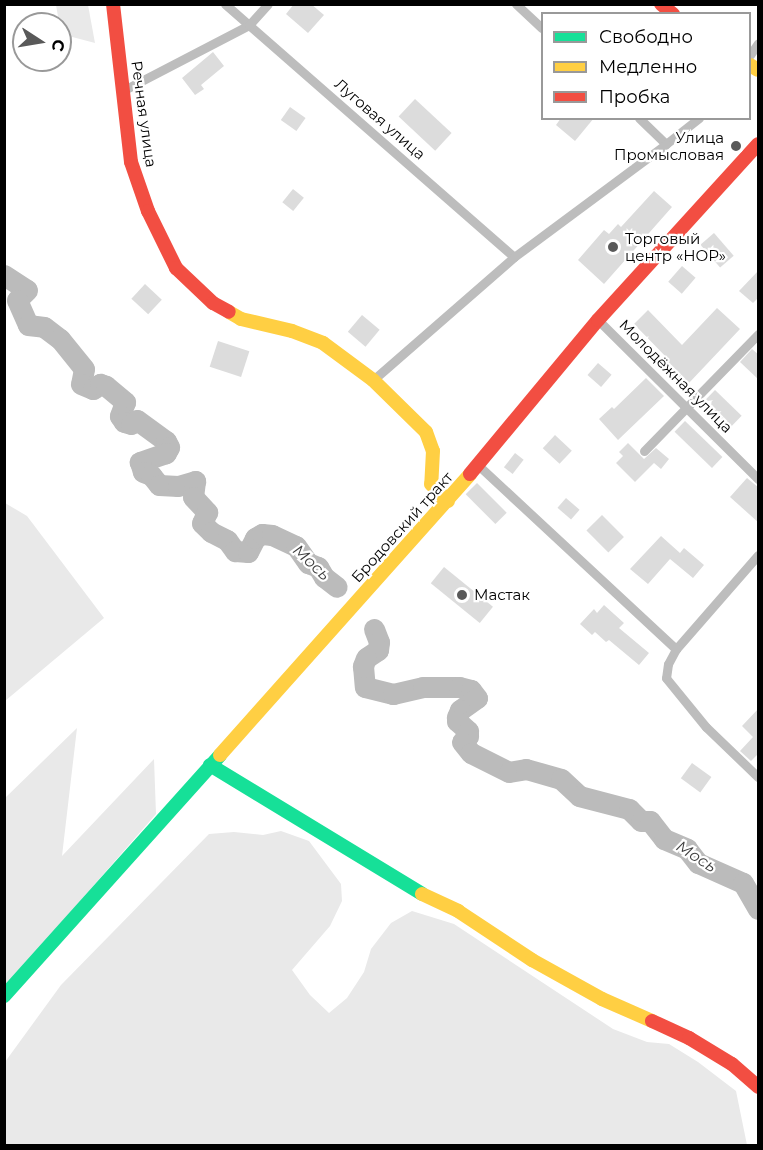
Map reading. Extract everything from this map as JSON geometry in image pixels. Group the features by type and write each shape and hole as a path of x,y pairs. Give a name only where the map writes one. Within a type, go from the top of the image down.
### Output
{"street":[{"name":"Речная улица","path":"113,4 131,162 148,212 176,268 213,303 241,319 292,331 323,343 373,380 426,432 433,451 431,484 448,501"},
{"name":"Луговая улица","path":"225,4 514,257"},
{"path":"124,90 249,25 268,4"},
{"path":"516,4 541,26"},
{"path":"641,120 666,144"},
{"path":"373,380 514,257 696,120"},
{"name":"Бродовский тракт","path":"4,996 448,501 598,320 759,144"},
{"name":"Молодёжная улица","path":"598,320 759,479"},
{"path":"644,451 759,334"},
{"path":"479,466 676,649"},
{"path":"759,555 676,649 668,664 666,678 706,727 759,777"},
{"path":"210,765 413,888 458,911 532,960 602,999 698,1043 732,1064 759,1087"}],"shaded area":[{"path":"56,5 88,5 95,43 72,37 72,12 57,12"},
{"path":"5,503 27,516 104,618 5,701"},
{"path":"77,728 62,856 154,759 156,814 5,987 5,798"},
{"path":"281,831 309,841 341,884 342,901 330,926 292,970 310,995 329,1013 347,998 364,972 371,949 391,923 412,911 454,924 613,1029 647,1042 669,1044 698,1062 736,1091 747,1145 5,1145 5,1062 61,985 209,834 234,832 263,835"}],"building":[{"path":"294,4 311,4 324,15 308,33 286,14"},
{"path":"213,52 224,66 201,85 204,89 195,95 182,78"},
{"path":"415,99 452,133 435,151 399,117"},
{"path":"290,107 306,118 296,131 281,120"},
{"path":"560,120 592,120 575,141 556,125"},
{"path":"293,189 304,198 293,211 282,202"},
{"name":"Торговый центр «НОР»","path":"654,191 672,207 604,284 578,260 604,230 609,234 618,224 621,227"},
{"path":"714,233 734,256 720,267 700,245"},
{"path":"682,266 696,278 682,294 668,282"},
{"path":"759,270 759,297 753,303 739,291"},
{"path":"145,284 162,300 148,314 131,299"},
{"path":"717,308 740,329 688,384 665,364 669,360 634,324 648,310 682,345"},
{"path":"362,315 380,330 365,347 348,332"},
{"path":"218,341 249,351 241,377 210,367"},
{"path":"752,349 759,355 759,380 740,362"},
{"path":"598,363 612,375 601,387 588,375"},
{"path":"646,378 664,396 618,440 599,419 612,407 614,409"},
{"path":"715,390 742,416 731,427 704,402"},
{"path":"685,421 722,457 712,468 675,432"},
{"path":"555,435 572,451 560,464 543,448"},
{"path":"628,443 644,459 656,448 669,459 661,469 654,463 635,482 616,463 623,456 619,452"},
{"path":"515,453 524,460 513,474 504,467"},
{"path":"747,478 759,488 759,523 730,497"},
{"path":"477,483 507,513 495,524 466,494"},
{"path":"566,498 580,510 571,520 557,508"},
{"path":"602,515 624,537 608,552 586,531"},
{"path":"661,536 680,553 684,548 704,565 693,578 670,559 648,584 630,569"},
{"name":"Мастак","path":"444,567 493,607 480,623 431,583"},
{"path":"604,605 624,623 619,628 649,653 639,665 609,640 606,642 595,632 592,635 580,624 594,609 597,613"},
{"path":"759,708 759,753 751,761 740,751 753,737 742,726"},
{"path":"692,763 711,777 700,792 681,778"}],"waterway":[{"name":"Мось","path":"4,275 27,290 17,300 28,325 44,327 60,339 84,369 81,384 93,389 100,384 106,386 125,402 120,416 124,422 131,424 137,420 166,441 169,447 166,453 140,462 143,472 151,475 159,485 178,486 195,481 193,497 207,512 202,523 211,532 227,540 235,551 248,552 255,538 262,534 272,535 296,546 308,563 318,567 324,577 337,587"},
{"name":"Мось","path":"374,629 379,642 378,650 366,658 363,666 365,687 393,694 423,687 459,687 471,690 477,698 460,710 457,717 457,721 468,731 468,736 462,742 471,753 509,772 526,769 561,779 579,796 629,809 641,821 650,821 664,839 687,849 698,863 743,883 758,909"}],"traffic: fast":[{"path":"4,996 220,755"},
{"path":"210,765 422,894"}],"traffic: slow":[{"path":"751,66 758,70"},
{"path":"229,312 241,319 292,331 323,343 373,380 426,432 433,451 431,484 448,501"},
{"path":"220,755 470,474"},
{"path":"422,894 458,911 532,960 602,999 652,1021"}],"traffic: jam":[{"path":"113,4 131,162 148,211 176,268 213,303 229,312"},
{"path":"661,4 671,12"},
{"path":"470,474 598,320 758,144"},
{"path":"652,1021 689,1038 732,1064 758,1087"}],"place":[{"name":"Улица Промысловая","path":"736,146"},
{"name":"Торговый центр «НОР»","path":"613,247"},
{"name":"Мастак","path":"462,595"}]}
